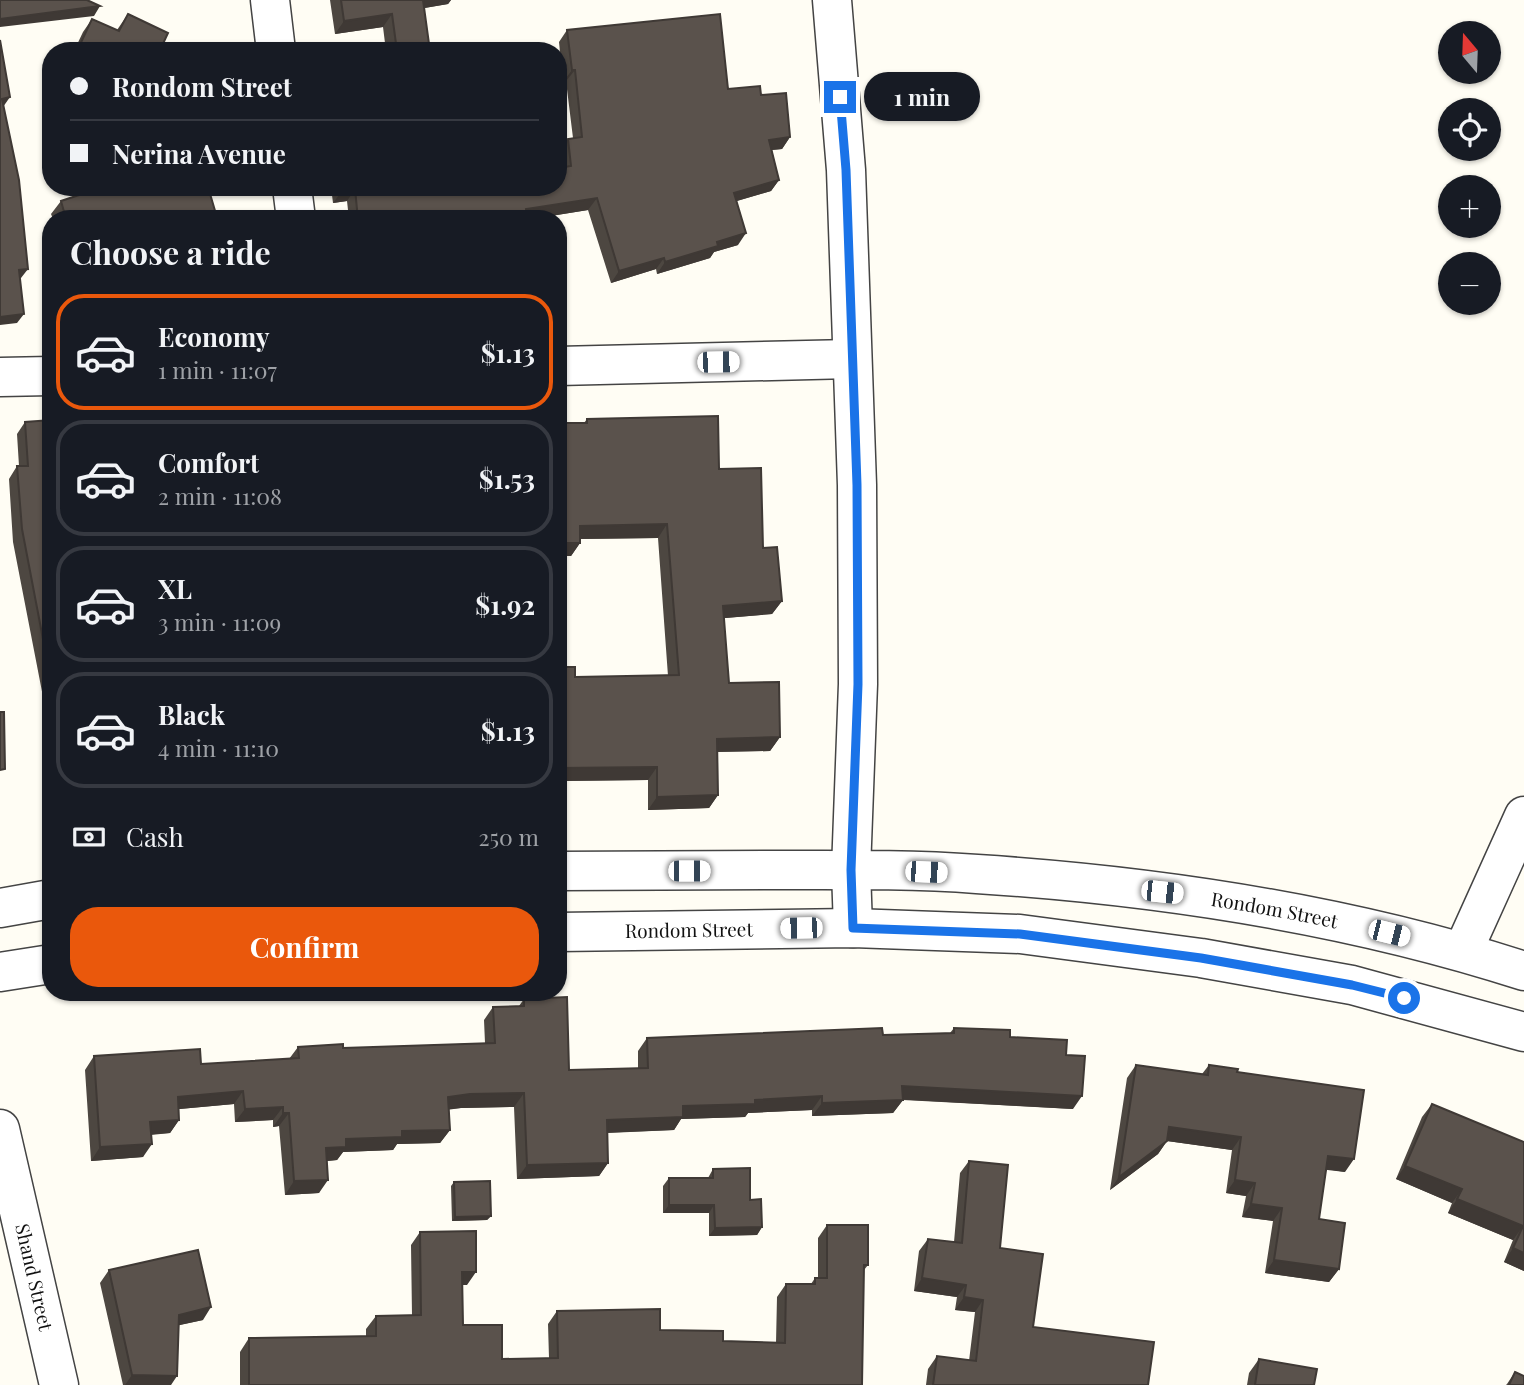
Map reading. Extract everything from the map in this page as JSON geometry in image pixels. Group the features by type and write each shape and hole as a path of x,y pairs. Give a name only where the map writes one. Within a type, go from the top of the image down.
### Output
{"street":[{"path":"270,0 275,42"},
{"path":"832,0 846,170 857,485 858,684 851,870 853,928"},
{"path":"567,366 851,359"},
{"path":"0,377 42,376"},
{"path":"1463,951 1524,816"},
{"name":"Rondom Street","path":"567,872 851,870 976,874 1211,897 1364,927 1463,951 1524,971"},
{"path":"0,908 42,901"},
{"name":"Rondom Street","path":"567,932 853,928 1020,934 1201,958 1352,985 1524,1032"},
{"path":"0,972 42,965"},
{"name":"Shand Street","path":"0,1129 59,1385"}],"building":[{"path":"0,0 87,0 100,6 0,19"},
{"path":"341,0 423,0 429,42 396,42 392,14 344,21"},
{"path":"128,14 168,33 164,42 81,42 92,19 119,31"},
{"path":"720,14 728,89 760,86 761,95 786,93 790,137 769,140 779,180 734,193 746,233 717,242 718,246 665,262 664,258 619,271 597,198 526,210 357,210 356,196 567,196 567,167 571,166 568,139 582,137 575,70 572,70 567,30"},
{"path":"0,40 10,97 2,99 19,180 28,269 19,270 24,314 0,317"},
{"path":"76,196 211,196 215,210 64,210 61,201"},
{"path":"718,416 719,469 761,468 763,548 777,547 782,601 723,606 729,683 779,682 780,737 717,739 718,795 657,797 657,767 567,768 567,667 575,667 575,677 679,675 667,524 580,526 580,543 567,543 567,423 587,423 587,419"},
{"path":"42,421 42,634 22,529 17,466 28,466 25,422"},
{"path":"0,712 4,712 5,769 0,770"},
{"path":"567,997 569,1070 648,1068 647,1038 882,1028 883,1035 954,1033 954,1028 1010,1030 1010,1037 1067,1040 1066,1055 1085,1056 1082,1096 902,1086 903,1100 822,1103 822,1096 755,1100 755,1104 683,1106 683,1117 607,1120 608,1163 527,1165 524,1093 470,1094 448,1097 450,1130 402,1131 402,1137 346,1139 346,1147 326,1148 328,1180 294,1181 289,1113 283,1113 283,1107 245,1109 243,1091 178,1097 179,1120 150,1122 152,1144 100,1147 94,1056 200,1049 201,1064 299,1058 298,1047 495,1043 493,1007 524,1006 524,1001 567,1001"},
{"path":"1136,1065 1208,1075 1209,1065 1238,1069 1237,1072 1364,1090 1354,1159 1328,1156 1319,1219 1345,1223 1339,1269 1274,1260 1282,1208 1251,1204 1255,1183 1235,1180 1241,1137 1169,1127 1167,1141 1119,1177"},
{"path":"1432,1104 1524,1142 1524,1253 1513,1248 1523,1226 1457,1199 1462,1189 1405,1166"},
{"path":"969,1161 1008,1165 1000,1248 1043,1254 1033,1327 1154,1342 1148,1385 933,1385 937,1356 976,1361 983,1300 964,1297 966,1285 922,1278 928,1239 962,1243"},
{"path":"750,1168 750,1200 761,1199 762,1227 715,1228 714,1205 669,1205 669,1178 713,1178 713,1169"},
{"path":"490,1181 491,1216 455,1217 454,1182"},
{"path":"827,1225 868,1225 868,1265 864,1265 862,1385 249,1385 249,1338 376,1336 376,1316 421,1315 420,1232 476,1231 476,1272 462,1272 463,1325 502,1325 502,1359 558,1358 557,1311 660,1309 660,1330 723,1331 723,1341 785,1343 786,1284 815,1284 815,1278 827,1278"},
{"path":"198,1250 211,1307 179,1315 177,1376 132,1375 109,1270"},
{"path":"1259,1359 1317,1369 1314,1385 1255,1385"},
{"path":"1515,1372 1524,1376 1524,1385 1509,1385"}],"route":[{"path":"840,97 846,170 857,485 858,684 851,870 853,928 1020,934 1201,958 1352,985 1404,998"}]}
